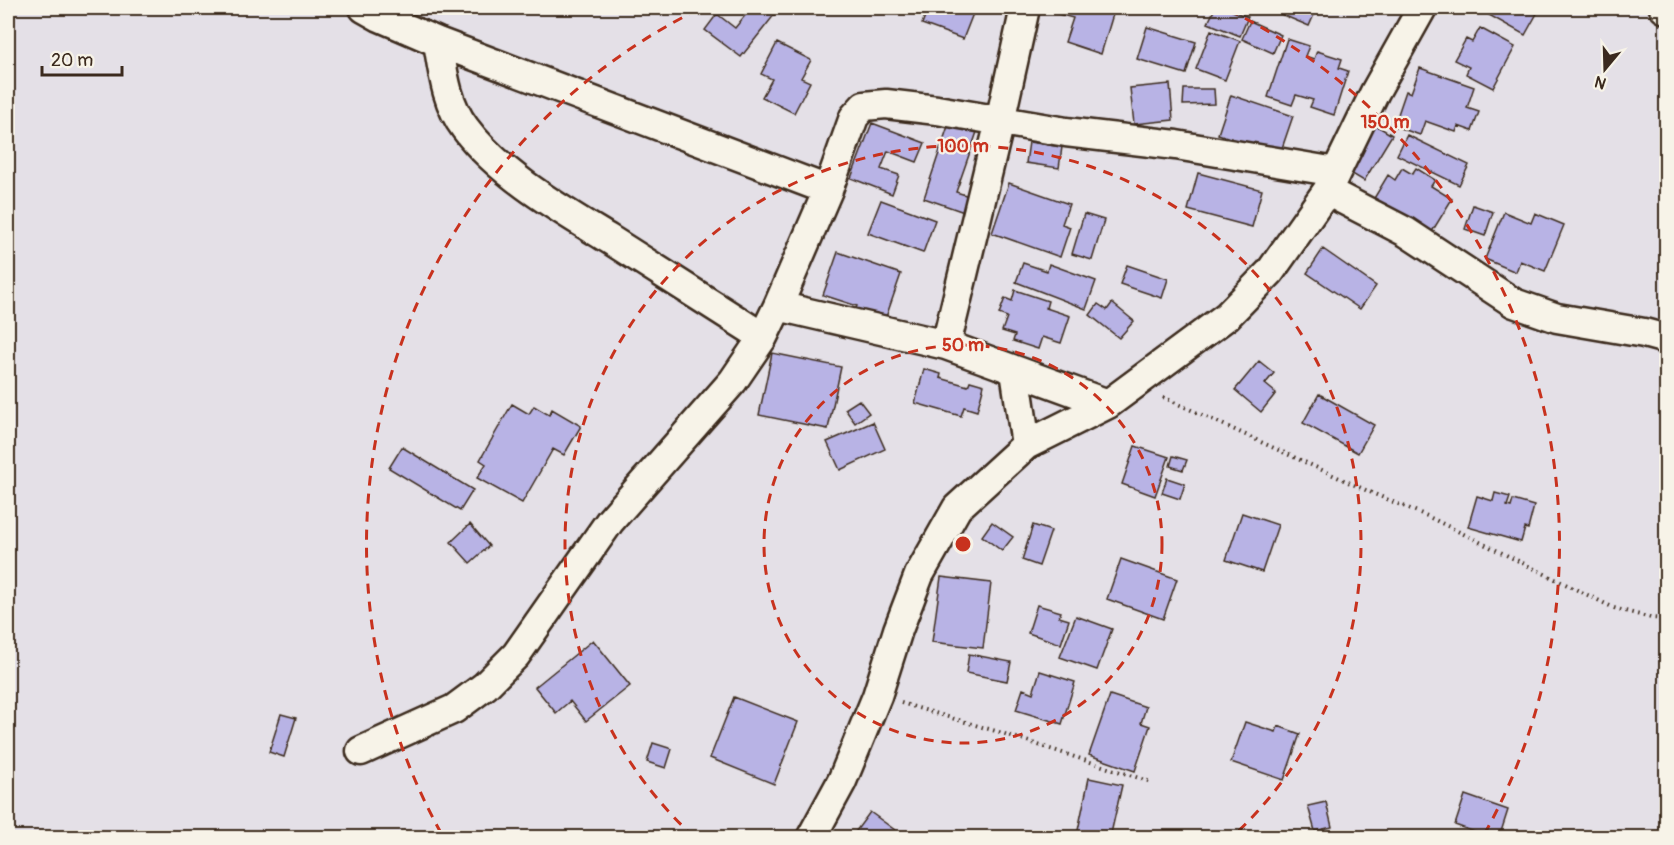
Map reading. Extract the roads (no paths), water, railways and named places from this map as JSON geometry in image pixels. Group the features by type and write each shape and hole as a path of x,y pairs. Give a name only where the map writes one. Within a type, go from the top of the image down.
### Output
{"street":[{"path":"364,8 438,42 828,190"},
{"path":"946,345 1000,121 1024,8"},
{"path":"811,837 842,781 877,696 898,630 920,575 957,508 1026,446 1108,405 1227,316 1270,272 1331,182 1375,92 1422,8"},
{"path":"438,42 445,84 453,109 464,128 493,161 564,212 763,337"},
{"path":"361,751 454,709 485,686 516,655 610,521 733,381 763,337 778,306 828,190 854,117 864,106 886,104 937,110 1066,132 1176,145 1331,182 1514,303 1557,318 1634,331 1666,339"},
{"path":"778,306 946,345 1108,405"},
{"path":"1015,371 1026,446"}]}
